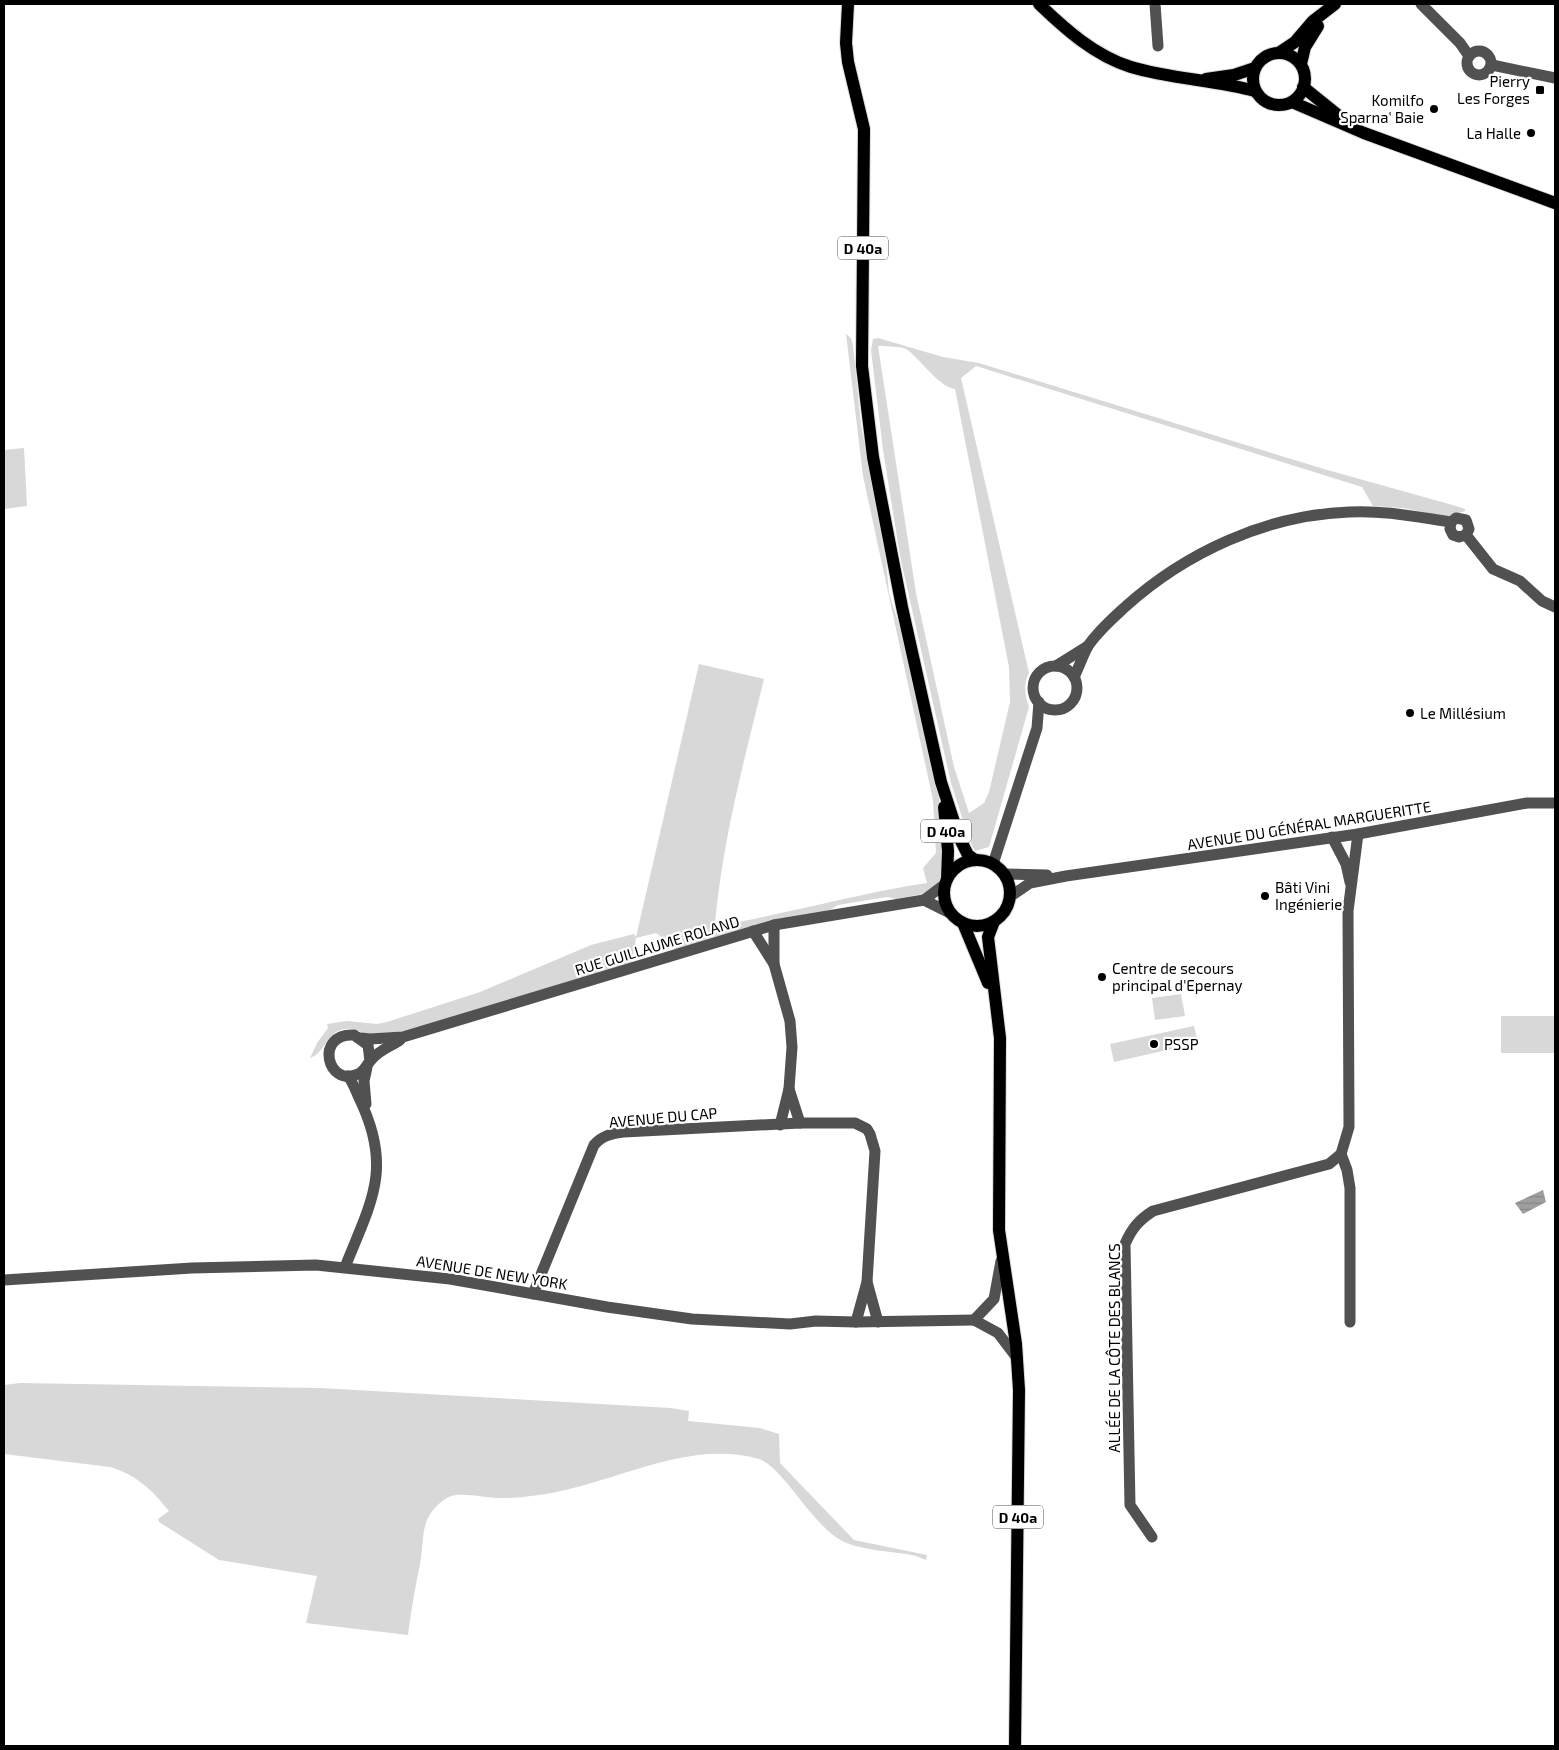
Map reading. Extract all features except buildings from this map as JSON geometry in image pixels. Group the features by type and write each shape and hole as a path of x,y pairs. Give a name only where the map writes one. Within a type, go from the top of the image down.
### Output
{"main road":[{"name":"D 40a","path":"848,4 846,36 848,62 864,129 861,332 865,394 879,493 941,782 959,837 968,855 975,860"},
{"path":"1039,4 1080,39 1104,55 1129,66 1256,92 1267,102 1276,105 1292,102 1364,133 1555,203"},
{"path":"1195,80 1234,75 1254,68 1265,56 1280,52 1295,42 1313,21 1333,6"},
{"path":"1301,64 1310,37 1333,6"},
{"path":"1280,52 1294,57 1301,64 1306,80 1292,102"},
{"path":"1254,68 1252,76 1256,92"},
{"path":"1303,87 1323,105 1364,133"},
{"name":"D 40a","path":"941,782 948,851 949,871 946,882"},
{"path":"975,860 993,864 1009,880 1011,896 1006,911 993,924 974,927 963,923 950,914 944,895 946,882 960,864 975,860"},
{"name":"D 40a","path":"963,923 994,999"},
{"name":"D 40a","path":"993,924 988,936 1000,1038 998,1200 1002,1257 1017,1358 1019,1390 1018,1642 1015,1746"}],"street":[{"path":"1156,4 1158,46"},
{"path":"1421,4 1460,43 1469,56"},
{"path":"1476,51 1485,52 1490,56 1492,65 1485,74 1473,74 1467,64 1469,56 1476,51"},
{"path":"1492,65 1555,78"},
{"path":"1074,677 1088,646 1108,622 1139,594 1222,542 1263,526 1307,517 1347,512 1396,513 1451,522 1450,529 1453,535 1460,537 1466,535 1493,569 1520,582 1542,601 1555,607"},
{"path":"993,864 1037,728 1038,702 1033,689 1038,675 1043,670 1056,666 1088,646"},
{"path":"1037,728 1058,710 1071,704 1075,698 1077,691 1074,677 1064,668 1056,666"},
{"path":"1038,702 1044,707 1058,710"},
{"name":"AVENUE DU GÉNÉRAL MARGUERITTE","path":"1011,896 1030,883 1066,876 1358,834 1527,803 1555,803"},
{"path":"1350,1322 1350,1188 1347,1170 1341,1154 1349,1128 1348,911 1358,834"},
{"path":"1332,838 1346,864 1351,886"},
{"name":"AVENUE DU GÉNÉRAL MARGUERITTE","path":"1005,874 1066,876"},
{"path":"946,882 924,900 950,914"},
{"name":"RUE GUILLAUME ROLAND","path":"360,1038 370,1040 403,1037 774,925 924,900"},
{"path":"774,925 774,964 790,1021 792,1047 789,1089 780,1125"},
{"path":"753,931 774,964"},
{"path":"345,1267 374,1195 378,1170 377,1148 366,1108 364,1081 368,1064 368,1045 360,1038 347,1034 340,1036 334,1041 329,1051 329,1060 333,1068 348,1076 366,1108"},
{"name":"RUE GUILLAUME ROLAND","path":"368,1064 384,1048 403,1037"},
{"path":"348,1076 356,1075 368,1064"},
{"path":"789,1089 800,1123"},
{"name":"AVENUE DU CAP","path":"534,1294 594,1145 601,1138 608,1134 624,1132 800,1123 855,1123 867,1129 874,1141 867,1282"},
{"name":"ALLÉE DE LA CÔTE DES BLANCS","path":"1152,1537 1130,1505 1125,1244 1130,1230 1138,1220 1153,1210 1329,1164 1341,1154"},
{"path":"1002,1257 994,1299 974,1320 998,1333 1017,1358"},
{"name":"AVENUE DE NEW YORK","path":"4,1280 192,1268 316,1265 450,1279 692,1319 790,1324 816,1321 974,1320"},
{"path":"867,1282 878,1322"},
{"path":"856,1322 867,1282"}],"shaded area":[{"path":"846,334 851,338 853,345 861,425 886,561 889,593 905,644 939,799 944,840 941,882 923,894 896,899 887,897 838,905 830,910 675,950 671,944 656,933 636,938 632,962 398,1034 377,1036 351,1029 343,1029 331,1037 319,1053 310,1058 317,1043 328,1028 327,1024 347,1021 377,1024 387,1022 480,992 591,945 634,934 636,937 699,664 764,679 729,830 715,923 752,919 875,892 927,883 923,868 936,853 933,800 863,476"},
{"path":"878,338 943,357 979,363 1324,469 1456,506 1465,509 1465,511 1448,517 1403,508 1373,506 1362,487 976,366 961,378 1029,673 1025,690 1029,707 989,847 975,851 969,839 951,783 900,556 883,450 871,350 873,339","holes":["878,346 906,349 943,384 955,389 1009,667 1010,702 989,792 984,803 969,813 954,767 916,593"]},
{"path":"24,448 27,506 4,509 4,450"},
{"path":"1181,994 1185,1016 1155,1020 1152,998"},
{"path":"1501,1016 1555,1016 1555,1053 1501,1053"},
{"name":"PSSP","path":"1194,1026 1198,1043 1114,1062 1110,1044"},
{"path":"1543,1190 1546,1202 1523,1214 1515,1203"},
{"path":"20,1383 321,1388 671,1408 689,1411 688,1421 760,1428 779,1434 780,1463 854,1540 927,1555 926,1560 916,1556 859,1547 842,1541 820,1523 788,1484 768,1464 759,1459 732,1454 705,1454 678,1458 572,1489 546,1494 509,1498 451,1496 437,1505 427,1520 423,1534 408,1635 306,1623 317,1576 219,1560 159,1522 158,1519 169,1511 143,1484 120,1470 110,1467 4,1454 4,1385"}],"place":[{"name":"Pierry Les Forges","path":"1540,90"},
{"name":"Komilfo Sparna' Baie","path":"1434,109"},
{"name":"La Halle","path":"1531,133"},
{"name":"Le Millésium","path":"1410,713"},
{"name":"Bâti Vini Ingénierie","path":"1265,896"},
{"name":"Centre de secours principal d'Epernay","path":"1102,977"},
{"name":"PSSP","path":"1154,1044"}]}
